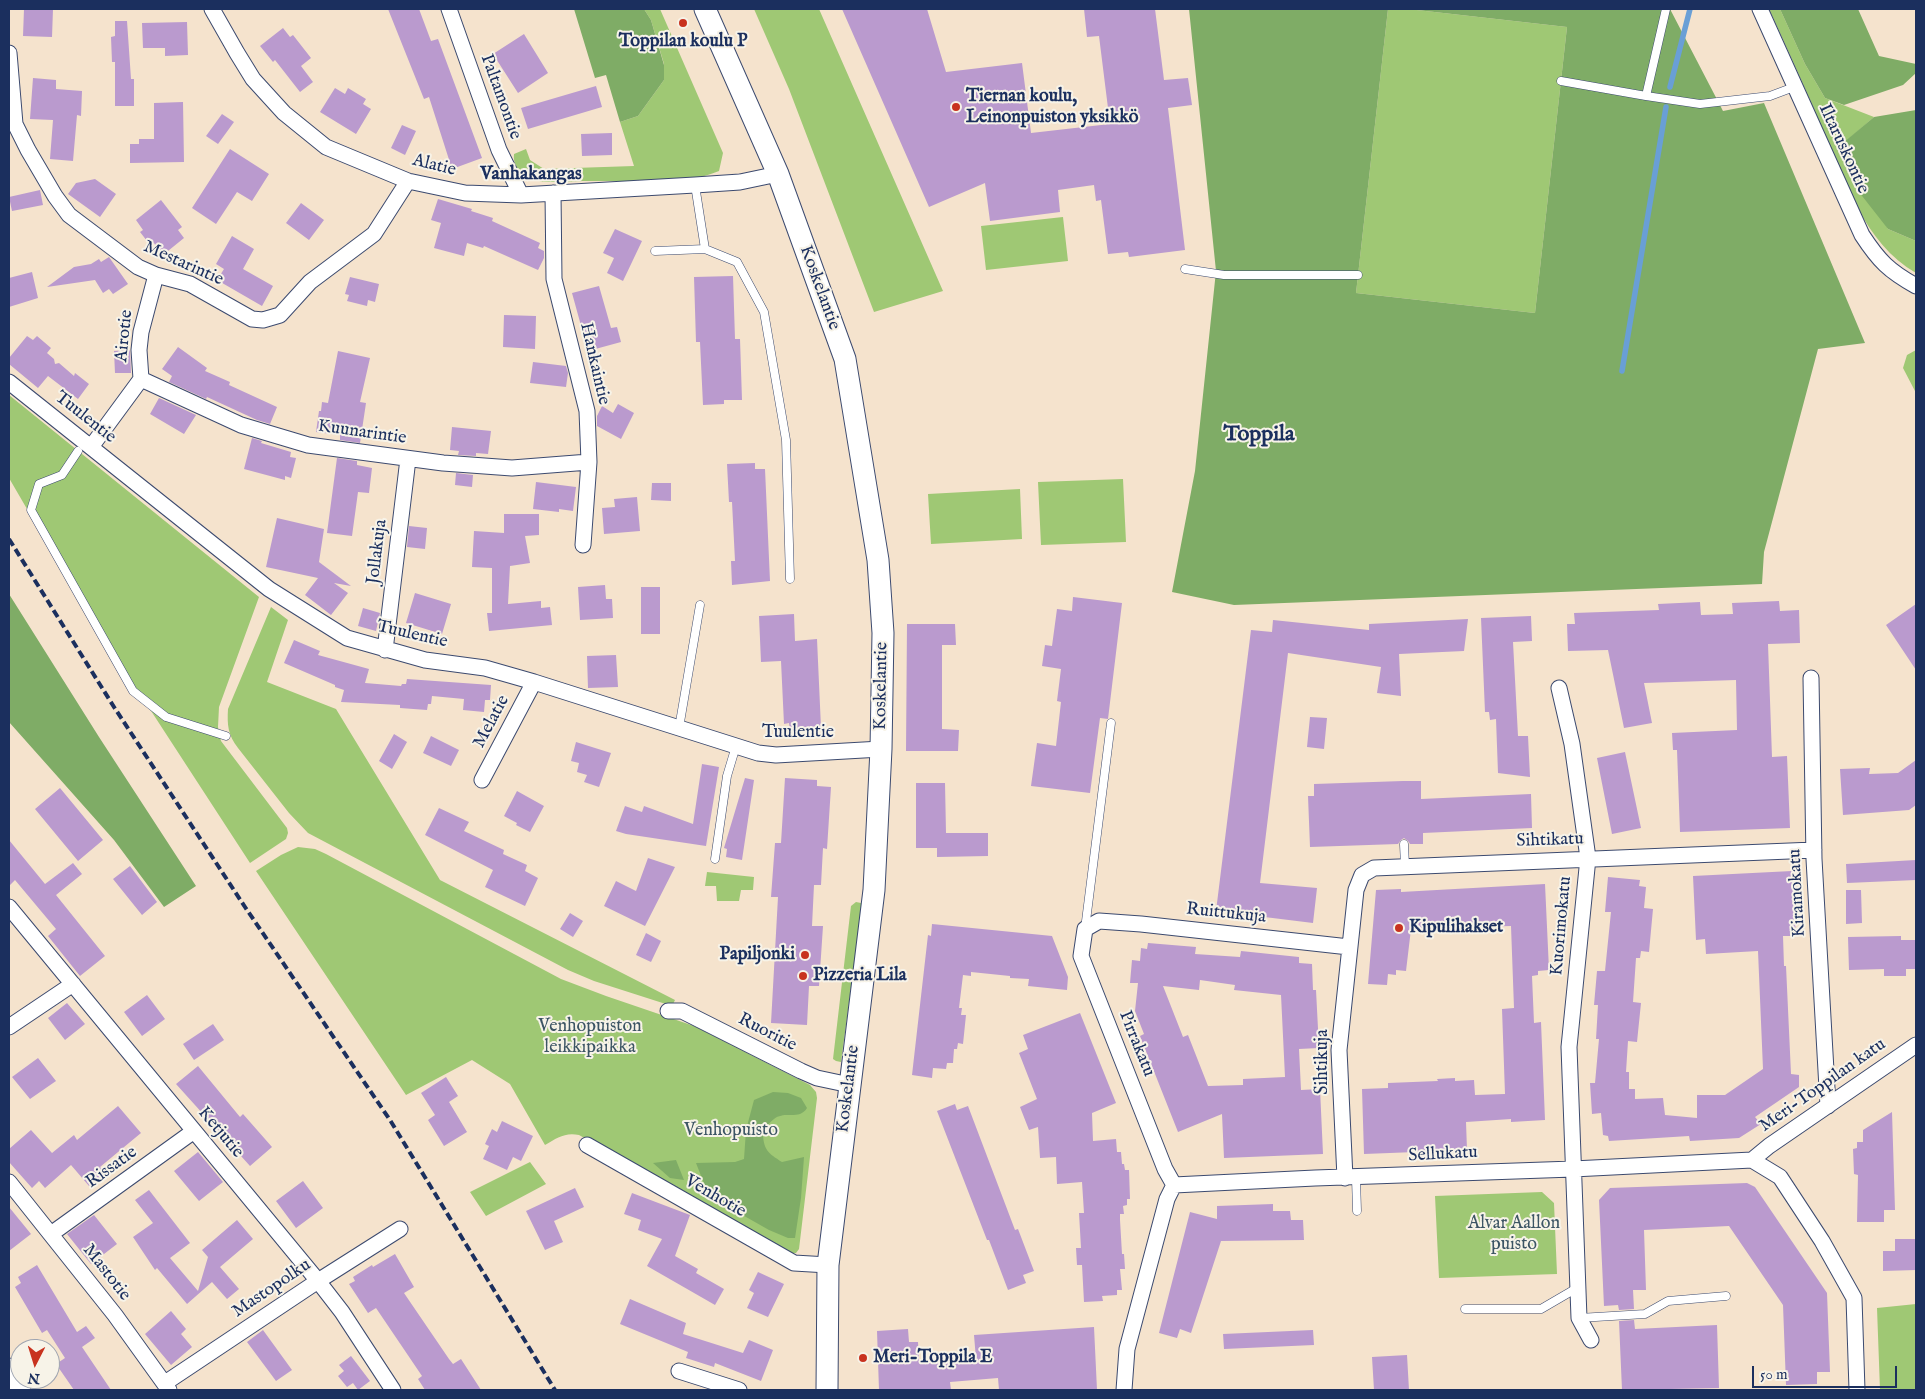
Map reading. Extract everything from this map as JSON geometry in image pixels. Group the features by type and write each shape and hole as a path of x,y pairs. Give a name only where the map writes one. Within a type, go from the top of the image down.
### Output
{"main road":[{"name":"Koskelantie","path":"705,9 778,174 844,359 878,560 883,633 881,749 874,890 828,1265 827,1390"}],"street":[{"name":"Alatie","path":"212,9 253,79 284,113 326,147 408,181 465,193 521,195 740,182 778,174"},
{"name":"Paltamontie","path":"449,9 499,150 521,195"},
{"name":"Iltaruskontie","path":"1760,9 1862,235 1876,257 1896,275 1916,286"},
{"name":"Mestarintie","path":"9,53 16,124 28,150 54,196 69,215 138,267 190,284 252,319 263,320 280,315 310,282 374,234 408,181"},
{"name":"Hankaintie","path":"553,193 554,279 587,411 589,462 583,545"},
{"name":"Airotie","path":"84,449 141,379 139,363 141,332 156,274"},
{"name":"Kuunarintie","path":"141,379 241,426 308,445 408,459 512,468 589,462"},
{"name":"Tuulentie","path":"9,382 84,449 269,590 346,638 425,660 485,668 758,753 776,754 881,749"},
{"name":"Jollakuja","path":"385,650 408,459"},
{"name":"Kiramokatu","path":"1811,678 1814,850 1828,1106"},
{"name":"Melatie","path":"482,780 534,682"},
{"name":"Kuorimokatu","path":"1559,688 1572,744 1588,858 1569,1047 1579,1318"},
{"name":"Sihtikatu","path":"1349,947 1356,890 1362,875 1374,868 1814,850"},
{"name":"Ketjutie","path":"9,907 318,1281 342,1312 392,1390"},
{"name":"Ruittukuja","path":"1085,929 1099,922 1141,924 1349,947"},
{"name":"Pirrakatu","path":"1085,929 1081,956 1165,1169 1174,1185"},
{"name":"Sihtikuja","path":"1349,947 1339,1050 1350,1178"},
{"path":"9,1027 74,984"},
{"name":"Ruoritie","path":"668,1011 682,1011 817,1078 850,1085"},
{"name":"Meri-Toppilan katu","path":"1752,1160 1769,1146 1916,1045"},
{"name":"Rissatie","path":"51,1234 194,1131"},
{"name":"Venhotie","path":"587,1145 794,1263 828,1265"},
{"name":"Sellukatu","path":"1174,1185 1752,1160"},
{"path":"1752,1160 1780,1177 1822,1241 1854,1298 1857,1390"},
{"name":"Mastotie","path":"9,1182 115,1315 167,1387"},
{"path":"1124,1390 1127,1349 1167,1199 1174,1185"},
{"name":"Mastopolku","path":"167,1387 318,1281 400,1229"},
{"path":"1579,1318 1590,1340"},
{"path":"9,1368 21,1390"},
{"path":"679,1371 739,1390"}],"lane":[{"path":"1646,96 1666,9"},
{"path":"1561,81 1700,104 1770,96 1794,87"},
{"path":"695,185 705,249"},
{"path":"655,251 705,249 737,262 764,312 786,440 790,579"},
{"path":"1185,269 1224,275 1358,275"},
{"path":"84,449 62,475 38,484 31,510 133,691 166,718 226,736"},
{"path":"679,728 700,606"},
{"path":"1085,929 1111,723"},
{"path":"715,859 727,776 736,746"},
{"path":"1404,844 1406,866"},
{"path":"1350,1178 1357,1211"},
{"path":"1465,1310 1541,1309 1577,1288"},
{"path":"1579,1318 1645,1314 1668,1301 1726,1296"}],"green space":[{"path":"574,9 644,9 651,20 664,65 664,80 638,116 620,122 606,75 595,78"},
{"path":"644,9 660,9 723,153 719,171 697,178 654,181 547,182 522,175 515,164 514,154 526,149 530,160 544,169 634,166 620,122 638,116 664,80 664,64 651,20"},
{"path":"754,9 819,9 943,291 874,312 789,89"},
{"path":"1189,9 1388,9 1356,293 1535,313 1567,27 1408,9 1670,9 1723,111 1764,103 1865,343 1818,349 1764,552 1762,584 1234,605 1172,592 1195,471 1216,271"},
{"path":"1388,9 1408,9 1567,27 1535,313 1356,293"},
{"path":"1769,9 1780,9 1805,64 1825,98 1874,117 1843,144 1888,229 1916,241 1916,273 1898,260 1883,245 1869,228 1858,209"},
{"path":"1780,9 1858,9 1879,56 1916,64 1916,73 1903,85 1844,105 1825,98 1805,64"},
{"path":"1916,110 1916,241 1888,229 1859,192 1843,143 1874,117"},
{"path":"1063,217 1068,261 986,270 981,226"},
{"path":"1916,350 1916,393 1903,368 1907,355"},
{"path":"9,395 259,597 219,707 218,727 221,741 287,828 288,833 286,839 250,863 88,614 9,478"},
{"path":"1123,479 1126,542 1041,545 1038,482"},
{"path":"1020,489 1022,539 931,544 928,494"},
{"path":"9,594 196,886 164,907 114,840 9,722"},
{"path":"271,607 288,620 267,682 336,709 440,880 675,1000 672,1006 594,981 568,970 308,833 289,813 238,748 232,739 228,725 228,709"},
{"name":"Venhopuisto","path":"298,847 315,849 326,854 561,979 694,1026 810,1085 816,1092 817,1098 799,1249 796,1253 791,1253 579,1135 565,1135 545,1145 510,1084 472,1060 406,1095 256,871"},
{"path":"707,872 754,877 753,890 741,890 739,901 717,901 716,886 705,886"},
{"path":"856,902 862,905 841,1062 833,1059 851,906"},
{"path":"773,1092 788,1093 801,1098 807,1108 800,1114 778,1116 763,1131 765,1147 782,1162 804,1157 801,1198 795,1238 788,1238 769,1230 709,1196 696,1163 735,1162 744,1159 746,1130 754,1100"},
{"path":"676,1160 684,1180 670,1178 653,1163"},
{"path":"530,1162 546,1184 486,1216 470,1192"},
{"name":"Alvar Aallon puisto","path":"1542,1192 1554,1203 1557,1274 1439,1278 1435,1196"},
{"path":"1916,1304 1916,1390 1880,1390 1877,1308"}],"building":[{"path":"24,9 53,9 52,37 23,36"},
{"path":"388,9 419,9 431,41 438,39 482,158 452,169 429,97 424,99"},
{"path":"842,9 927,9 946,72 1022,63 1031,133 1110,124 1099,36 1087,37 1084,9 1155,9 1164,80 1188,78 1192,105 1168,108 1185,250 1129,257 1128,252 1108,254 1101,200 1096,201 1094,185 1058,190 1060,212 990,221 985,183 929,207"},
{"path":"115,21 127,21 131,79 134,79 134,106 115,106 115,62 112,62 111,37 115,36"},
{"path":"187,22 188,55 165,56 165,48 143,48 142,23"},
{"path":"283,28 290,37 293,35 311,58 301,66 313,82 300,92 275,60 273,62 260,46"},
{"path":"524,34 548,73 518,93 493,54"},
{"path":"33,78 56,80 56,89 82,91 81,116 77,115 73,161 50,159 53,120 30,119"},
{"path":"596,86 602,107 528,129 521,108"},
{"path":"335,88 345,94 348,88 366,99 363,104 371,109 356,134 320,112"},
{"path":"183,102 184,162 130,163 130,144 139,144 139,139 154,139 154,103"},
{"path":"222,114 234,122 218,144 206,136"},
{"path":"402,125 416,131 405,155 391,148"},
{"path":"612,133 612,155 582,156 581,134"},
{"path":"230,149 269,174 252,201 237,192 216,224 192,208"},
{"path":"95,179 116,194 100,217 68,194 76,183"},
{"path":"40,190 43,205 12,211 9,197"},
{"path":"438,199 472,209 471,211 493,218 492,221 540,243 538,248 544,251 544,258 538,270 484,246 483,248 467,243 464,256 434,248 441,223 431,220"},
{"path":"161,200 182,227 178,230 184,238 163,255 154,243 151,246 140,232 143,230 136,220"},
{"path":"301,203 324,220 309,240 286,223"},
{"path":"615,229 642,241 623,281 607,273 614,258 603,253"},
{"path":"232,236 254,249 243,269 273,286 262,306 217,280 224,269 216,264"},
{"path":"109,257 128,284 113,294 109,289 103,293 95,280 47,287 74,267 91,264 99,259 101,262"},
{"path":"32,272 38,298 9,307 9,278"},
{"path":"733,276 735,339 740,339 742,400 724,400 724,404 703,405 700,342 696,342 694,277"},
{"path":"350,277 379,284 375,302 368,300 367,306 347,301 349,295 345,294"},
{"path":"599,286 611,328 617,327 621,342 588,351 572,293"},
{"path":"504,315 536,316 535,349 503,347"},
{"path":"27,336 33,340 37,336 51,348 47,353 54,359 55,364 59,363 74,376 75,373 89,384 78,399 48,376 38,388 9,364 9,358"},
{"path":"178,347 207,368 205,371 230,382 229,385 277,407 270,424 169,382 172,376 162,369"},
{"path":"130,350 131,373 115,373 114,351"},
{"path":"338,351 370,358 360,402 366,403 360,443 340,440 340,435 316,432 322,402 328,403"},
{"path":"533,362 566,366 568,373 566,387 530,383"},
{"path":"159,398 196,415 184,434 150,414"},
{"path":"618,404 634,413 621,439 597,426 597,416 602,406 613,413"},
{"path":"452,427 491,431 488,454 476,453 476,456 458,455 459,451 450,450"},
{"path":"252,438 262,441 261,443 291,452 290,457 296,458 291,478 285,476 285,480 244,469"},
{"path":"337,458 357,461 357,465 372,468 369,493 358,492 352,536 327,533"},
{"path":"755,463 755,469 765,469 770,581 732,585 731,561 735,561 732,502 729,502 727,464"},
{"path":"456,473 473,475 472,487 455,485"},
{"path":"536,482 576,487 573,511 559,509 559,512 533,509"},
{"path":"652,483 671,483 671,501 651,500"},
{"path":"637,497 640,531 604,534 602,508 615,507 614,499"},
{"path":"504,514 539,514 539,535 525,536 530,563 510,566 508,604 541,601 541,608 550,607 552,625 489,631 487,613 492,613 492,568 472,567 474,531 504,533"},
{"path":"277,518 324,529 319,562 351,586 334,583 348,593 331,615 305,595 318,578 266,567"},
{"path":"409,526 427,528 425,549 407,547"},
{"path":"605,585 606,599 612,599 613,618 580,620 578,587"},
{"path":"641,587 660,587 660,634 641,634"},
{"path":"415,593 451,604 442,634 406,623"},
{"path":"1073,597 1122,603 1108,719 1100,718 1090,793 1031,786 1037,743 1056,746 1061,702 1057,701 1061,669 1042,666 1045,645 1052,646 1057,609 1072,611"},
{"path":"1779,601 1780,611 1799,610 1800,643 1768,644 1772,757 1787,756 1790,828 1680,832 1677,750 1673,750 1672,733 1737,730 1736,680 1644,683 1652,723 1624,728 1608,650 1568,651 1567,624 1575,624 1574,613 1659,610 1658,604 1700,602 1701,615 1733,614 1732,603"},
{"path":"1916,604 1916,670 1886,625"},
{"path":"363,608 380,613 376,631 358,626"},
{"path":"794,614 795,641 817,639 821,728 790,730 789,723 784,724 781,661 761,662 759,616"},
{"path":"1531,616 1532,641 1513,642 1518,736 1528,736 1530,777 1498,773 1496,719 1490,720 1489,712 1485,712 1481,618"},
{"path":"1468,619 1464,651 1399,654 1401,696 1377,693 1381,667 1288,653 1260,883 1317,888 1313,923 1216,911 1251,630 1272,632 1273,620 1369,630 1369,624"},
{"path":"907,624 955,624 956,645 942,645 942,729 959,730 958,751 906,751"},
{"path":"294,640 320,651 318,655 369,669 365,683 401,686 406,684 407,679 491,685 490,700 485,700 484,712 463,710 464,699 432,696 431,704 428,704 427,710 400,708 400,705 341,702 344,690 284,663"},
{"path":"616,655 618,687 588,688 587,656"},
{"path":"1310,717 1327,718 1324,749 1307,747"},
{"path":"394,734 407,742 392,769 379,761"},
{"path":"431,736 459,750 451,766 423,753"},
{"path":"576,742 611,753 599,787 584,782 587,775 577,772 579,763 571,761"},
{"path":"1625,752 1641,828 1612,834 1597,758"},
{"path":"1916,760 1916,805 1909,810 1843,815 1840,769 1870,768 1869,774 1898,773"},
{"path":"702,764 719,767 706,846 616,831 625,806 642,812 644,806 693,824"},
{"path":"745,778 754,780 742,860 726,857 727,849 724,848"},
{"path":"785,778 817,780 817,786 831,787 827,849 823,848 821,885 814,885 812,926 823,926 819,986 809,986 807,1025 771,1023 778,897 771,897 775,843 781,843"},
{"path":"1421,781 1421,799 1531,794 1532,828 1423,833 1423,844 1410,844 1404,838 1398,844 1310,847 1308,796 1314,796 1314,784"},
{"path":"916,783 945,783 946,833 988,833 988,856 937,857 937,848 916,848"},
{"path":"60,788 103,840 78,861 35,809"},
{"path":"517,791 544,806 530,832 504,816"},
{"path":"439,808 469,822 464,831 504,850 503,854 527,865 525,871 538,878 525,906 485,887 493,870 425,835"},
{"path":"9,840 45,884 73,863 82,874 56,895 105,956 80,976 48,936 56,929 15,880 9,886"},
{"path":"648,858 675,867 645,926 604,906 616,881 636,891"},
{"path":"1916,860 1916,880 1847,883 1846,864"},
{"path":"130,866 157,902 142,915 113,879"},
{"path":"1792,871 1796,936 1783,936 1791,1074 1799,1075 1799,1087 1755,1117 1761,1124 1739,1138 1690,1141 1689,1136 1609,1141 1608,1136 1603,1135 1601,1113 1592,1114 1590,1083 1595,1083 1599,1039 1596,1039 1598,1005 1594,1005 1597,971 1605,971 1611,912 1605,912 1608,877 1640,880 1639,886 1646,887 1644,908 1653,909 1649,952 1641,951 1640,958 1636,958 1633,1002 1641,1003 1637,1042 1628,1041 1626,1072 1629,1072 1629,1089 1635,1089 1635,1099 1663,1098 1665,1115 1697,1118 1697,1095 1725,1095 1763,1069 1758,951 1706,954 1705,939 1696,940 1693,876"},
{"path":"1545,884 1549,970 1538,971 1538,975 1532,976 1534,1023 1541,1022 1545,1120 1511,1122 1511,1119 1466,1122 1467,1150 1364,1154 1362,1089 1388,1088 1388,1083 1438,1081 1437,1079 1455,1078 1455,1081 1474,1080 1475,1095 1505,1094 1502,1009 1514,1008 1511,926 1411,929 1406,971 1396,970 1396,975 1388,974 1387,985 1368,984 1376,890 1401,889 1401,892"},
{"path":"1846,890 1861,890 1862,923 1846,924"},
{"path":"570,913 583,921 573,937 560,929"},
{"path":"932,924 1052,936 1068,977 1067,990 1028,986 1029,979 1010,978 1010,976 971,972 971,976 963,975 959,1008 962,1008 961,1015 966,1015 963,1044 958,1043 957,1049 954,1049 953,1063 947,1063 946,1069 933,1068 932,1078 912,1075 928,935 931,936"},
{"path":"646,933 661,941 651,962 636,955"},
{"path":"1901,936 1901,940 1916,940 1916,969 1906,969 1906,976 1884,976 1884,969 1849,970 1848,937"},
{"path":"1148,943 1196,947 1195,954 1240,957 1241,951 1299,957 1299,963 1312,964 1313,990 1316,990 1319,1048 1299,1049 1301,1090 1320,1089 1323,1154 1224,1158 1222,1114 1178,1132 1140,1036 1144,1034 1135,1011 1138,983 1130,983 1132,960 1140,961 1141,948 1147,949","holes":["1200,980 1235,985 1234,990 1281,995 1285,1077 1243,1079 1243,1085 1208,1086 1188,1035 1183,1037 1163,986 1199,990"]},
{"path":"147,995 165,1019 142,1036 124,1012"},
{"path":"67,1003 85,1024 65,1040 48,1018"},
{"path":"1080,1013 1116,1103 1092,1113 1093,1141 1116,1139 1117,1152 1121,1152 1122,1164 1124,1164 1125,1170 1129,1170 1130,1199 1127,1199 1127,1205 1123,1206 1124,1214 1120,1214 1122,1254 1124,1254 1125,1269 1120,1269 1122,1290 1117,1290 1117,1295 1102,1296 1103,1301 1084,1302 1082,1265 1077,1265 1076,1248 1081,1248 1079,1213 1084,1213 1082,1182 1057,1184 1056,1157 1040,1158 1038,1127 1029,1130 1020,1107 1037,1099 1019,1053 1028,1049 1023,1035"},
{"path":"213,1024 224,1040 194,1060 183,1044"},
{"path":"38,1058 56,1081 30,1099 12,1077"},
{"path":"198,1066 240,1117 243,1114 272,1147 250,1166 176,1084"},
{"path":"446,1077 458,1096 449,1102 467,1132 444,1146 428,1120 435,1115 421,1093"},
{"path":"955,1104 957,1110 968,1106 1015,1230 1018,1229 1034,1271 1023,1275 1026,1283 1008,1290 937,1111"},
{"path":"118,1106 141,1133 100,1167 105,1173 89,1186 71,1165 45,1188 39,1181 32,1188 9,1162 9,1149 31,1130 52,1153 74,1135 77,1140"},
{"path":"1892,1112 1895,1210 1884,1210 1884,1222 1857,1222 1858,1175 1854,1174 1853,1149 1857,1148 1857,1142 1863,1142 1863,1130"},
{"path":"502,1121 533,1136 521,1161 513,1157 507,1170 483,1159 489,1146 485,1144 492,1129 497,1132"},
{"path":"198,1152 223,1182 199,1201 174,1171"},
{"path":"303,1181 323,1208 296,1228 276,1201"},
{"path":"1747,1183 1755,1187 1827,1293 1830,1372 1817,1372 1817,1384 1786,1385 1783,1305 1729,1226 1644,1230 1646,1290 1633,1290 1634,1309 1619,1310 1618,1305 1604,1306 1599,1200 1610,1188"},
{"path":"575,1188 584,1207 554,1221 563,1242 545,1250 526,1211"},
{"path":"149,1190 190,1243 170,1258 198,1291 208,1257 202,1250 237,1220 253,1239 220,1267 239,1289 227,1299 212,1282 187,1304 157,1268 155,1270 133,1237 153,1223 135,1200"},
{"path":"632,1193 690,1215 675,1256 698,1269 696,1273 724,1289 715,1305 647,1266 662,1239 638,1230 641,1220 624,1214"},
{"path":"1273,1204 1273,1211 1290,1211 1291,1220 1303,1220 1304,1240 1221,1241 1191,1333 1180,1329 1177,1338 1159,1333 1190,1212 1217,1219 1217,1206"},
{"path":"9,1207 31,1234 9,1251"},
{"path":"94,1215 117,1244 91,1264 67,1234"},
{"path":"1895,1239 1916,1239 1916,1270 1883,1271 1883,1251 1895,1251"},
{"path":"395,1254 414,1287 404,1293 449,1359 453,1364 461,1359 481,1390 425,1390 418,1379 422,1376 376,1308 368,1313 349,1284 355,1281 353,1277"},
{"path":"37,1265 77,1332 86,1326 95,1338 82,1347 111,1390 74,1390 60,1370 60,1361 65,1358 60,1350 60,1339 53,1339 47,1330 42,1333 15,1287 21,1283 18,1277"},
{"path":"758,1272 784,1284 768,1317 747,1308 754,1293 749,1290"},
{"path":"630,1299 686,1323 683,1334 743,1353 749,1340 773,1350 761,1381 715,1363 714,1367 686,1358 688,1352 620,1324"},
{"path":"171,1311 186,1329 181,1334 192,1347 171,1365 145,1334"},
{"path":"1634,1320 1635,1329 1717,1325 1719,1388 1622,1390 1619,1321"},
{"path":"1094,1327 1097,1390 999,1390 998,1378 950,1382 951,1390 879,1390 877,1331 908,1329 909,1342 918,1342 919,1361 976,1359 974,1335"},
{"path":"263,1330 292,1370 276,1381 247,1342"},
{"path":"1313,1330 1314,1345 1224,1349 1223,1334"},
{"path":"1407,1355 1409,1390 1374,1390 1372,1357"},
{"path":"351,1356 370,1381 358,1390 353,1383 347,1387 338,1376 344,1371 339,1365"}],"waterway":[{"path":"1670,87 1690,9"},
{"path":"1622,371 1666,107"}],"railway":[{"path":"9,539 114,707 245,907 390,1120 555,1390"}],"place":[{"name":"Toppilan koulu P","path":"683,23"},
{"name":"Tiernan koulu, Leinonpuiston yksikkö","path":"956,107"},
{"name":"Kipulihakset","path":"1399,928"},
{"name":"Papiljonki","path":"805,955"},
{"name":"Pizzeria Lila","path":"803,976"},
{"name":"Meri-Toppila E","path":"863,1358"}],"district":[{"name":"Vanhakangas","path":"531,175"},
{"name":"Toppila","path":"1259,435"}],"park label":[{"name":"Venhopuiston leikkipaikka","path":"590,1037"}]}
